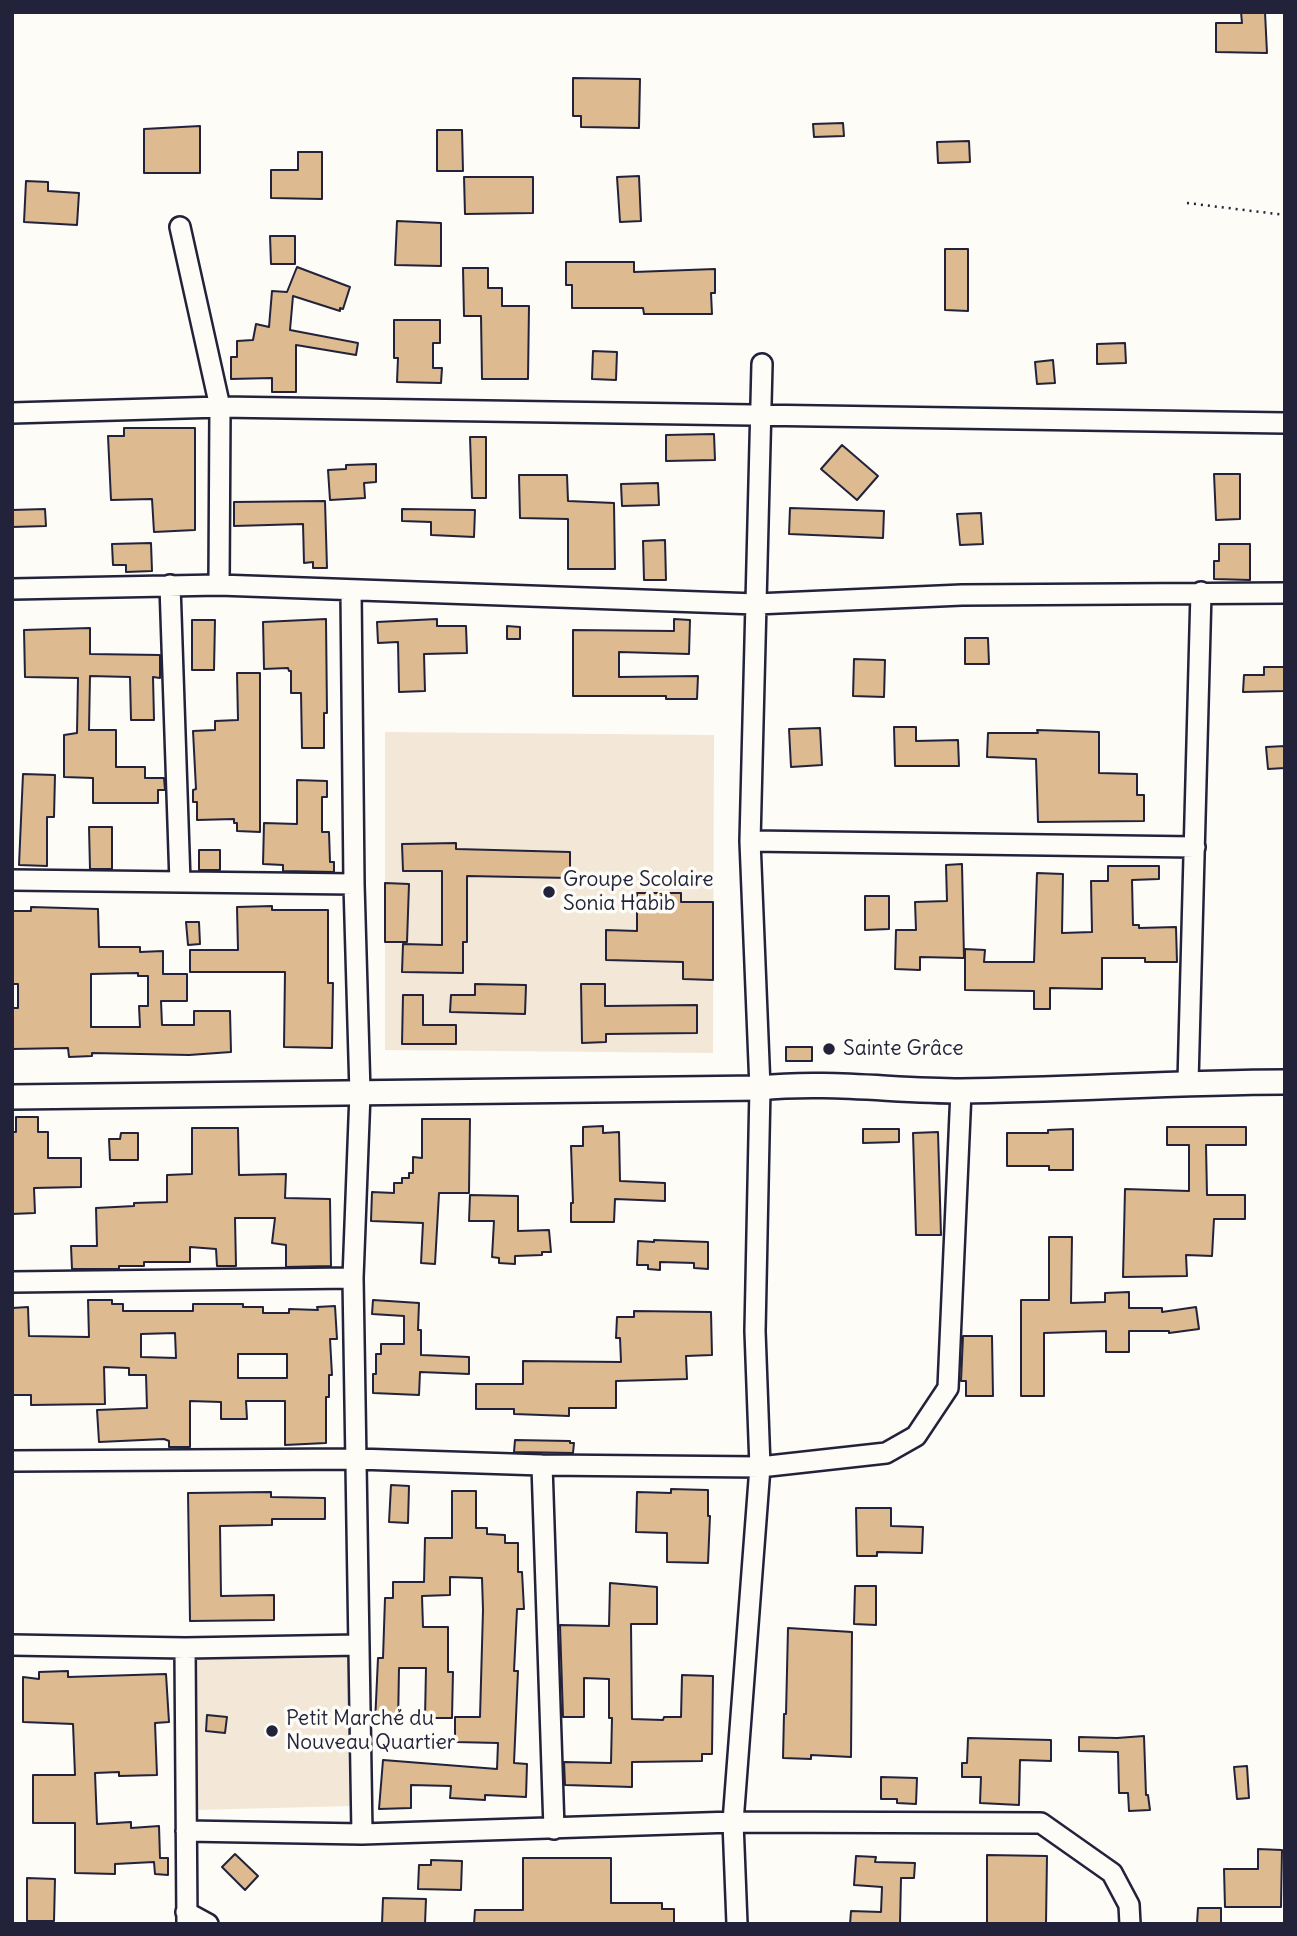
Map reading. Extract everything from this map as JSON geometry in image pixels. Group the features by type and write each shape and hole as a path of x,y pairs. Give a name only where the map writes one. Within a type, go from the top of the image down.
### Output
{"street":[{"path":"180,227 220,407 219,584"},
{"path":"737,1924 733,1822 760,1467 755,1331 760,1088 750,841 762,364"},
{"path":"12,413 220,407 1285,423"},
{"path":"12,589 219,584 756,604 962,595 1285,593"},
{"path":"170,586 180,882"},
{"path":"351,591 354,884 360,1093 353,1279 362,1834"},
{"path":"1188,1082 1200,592"},
{"path":"750,841 1195,847"},
{"path":"12,880 354,884"},
{"path":"12,1097 760,1088 793,1085 961,1091 1188,1082 1285,1082"},
{"path":"12,1461 357,1459 542,1465 760,1467 886,1453 916,1436 948,1388 961,1091"},
{"path":"12,1282 353,1279"},
{"path":"542,1465 554,1829"},
{"path":"12,1645 185,1648 359,1645"},
{"path":"185,1648 187,1918 208,1924"},
{"path":"186,1831 362,1834 733,1822 1041,1823 1112,1873 1129,1905 1130,1924"}],"path":[{"path":"1186,203 1285,215"}],"shaded area":[{"name":"Groupe Scolaire Sonia Habib","path":"385,732 714,735 713,1053 385,1050"},
{"name":"Petit Marché du Nouveau Quartier","path":"347,1652 352,1806 197,1810 192,1656"}],"building":[{"path":"1241,12 1265,12 1267,53 1216,52 1216,23 1242,23"},
{"path":"573,78 640,79 639,128 581,127 581,116 573,116"},
{"path":"843,123 844,136 814,137 813,124"},
{"path":"200,126 200,173 144,173 144,129"},
{"path":"437,130 462,130 463,171 437,171"},
{"path":"969,141 970,162 938,163 937,142"},
{"path":"298,152 322,152 322,199 271,198 271,170 298,170"},
{"path":"639,176 641,221 620,222 617,177"},
{"path":"464,177 533,177 533,213 465,214"},
{"path":"26,181 48,182 48,191 79,193 77,225 24,222"},
{"path":"397,221 441,223 441,266 395,265"},
{"path":"270,236 295,236 295,264 271,264"},
{"path":"945,249 968,249 968,311 945,310"},
{"path":"566,262 634,262 634,272 715,269 715,293 711,293 712,314 644,314 643,308 572,308 572,285 566,285"},
{"path":"297,267 350,287 340,311 293,296 290,330 358,343 356,355 296,345 296,392 272,392 272,378 231,379 231,357 237,357 237,341 253,340 256,324 269,327 272,291 287,292"},
{"path":"463,268 488,268 488,288 502,288 502,306 529,306 528,379 482,379 481,316 464,316"},
{"path":"394,320 440,320 440,343 433,343 433,368 442,368 441,383 397,382 398,358 394,358"},
{"path":"1125,343 1126,363 1097,364 1097,344"},
{"path":"593,351 617,352 616,380 592,379"},
{"path":"1053,360 1055,383 1037,384 1035,362"},
{"path":"124,428 195,428 195,530 154,532 152,499 111,500 108,436 124,436"},
{"path":"714,434 715,460 666,461 666,435"},
{"path":"470,437 486,437 486,498 472,498"},
{"path":"842,445 878,476 857,500 821,469"},
{"path":"376,464 376,482 364,483 365,498 330,500 328,470 346,469 346,465"},
{"path":"1214,474 1240,474 1240,519 1216,520"},
{"path":"519,475 567,475 568,501 614,503 615,569 568,569 568,519 520,518"},
{"path":"658,483 659,505 622,506 621,484"},
{"path":"325,501 327,568 313,568 313,562 304,563 303,524 234,526 234,502"},
{"path":"790,508 884,511 883,538 789,534"},
{"path":"45,509 46,526 12,527 12,510"},
{"path":"402,509 475,510 474,537 431,535 431,522 402,521"},
{"path":"981,513 983,544 960,545 957,514"},
{"path":"665,540 666,580 644,580 643,541"},
{"path":"151,543 152,571 126,572 126,565 113,565 112,544"},
{"path":"1219,544 1250,544 1250,580 1214,579 1214,561 1219,561"},
{"path":"326,619 327,713 324,713 324,748 302,748 301,693 291,693 291,671 288,668 264,669 263,622"},
{"path":"437,619 437,626 466,626 467,653 424,654 425,691 399,692 398,642 378,643 377,622"},
{"path":"674,619 690,620 689,654 619,652 619,677 698,676 697,699 666,699 666,696 573,696 573,630 674,631"},
{"path":"192,620 215,620 214,670 192,670"},
{"path":"507,626 520,627 520,639 507,639"},
{"path":"90,628 90,654 160,655 160,678 153,677 154,720 131,720 130,677 90,676 89,730 116,730 116,767 145,767 145,778 164,778 165,790 158,790 158,803 93,803 93,778 64,777 64,735 77,733 78,678 25,677 24,630"},
{"path":"965,638 988,638 989,664 965,664"},
{"path":"854,659 885,660 884,697 853,696"},
{"path":"1264,667 1285,667 1285,691 1243,692 1244,675 1264,675"},
{"path":"237,673 260,673 260,832 237,831 234,819 197,820 197,802 193,802 193,790 196,789 193,731 215,730 215,721 238,720"},
{"path":"894,727 916,727 916,741 958,740 959,766 895,766"},
{"path":"820,728 822,765 791,767 789,729"},
{"path":"1037,730 1099,732 1099,773 1137,774 1137,795 1144,795 1144,821 1038,822 1036,759 987,757 988,733 1038,733"},
{"path":"1285,746 1285,768 1268,769 1266,747"},
{"path":"23,774 55,775 54,817 47,817 47,866 19,865"},
{"path":"297,780 327,781 327,797 322,797 322,832 329,832 330,862 334,862 334,872 283,871 283,865 263,864 264,823 297,824"},
{"path":"89,827 112,827 112,869 90,869"},
{"path":"456,843 456,849 570,852 570,878 467,876 467,942 463,942 463,973 402,972 403,944 442,945 442,871 403,871 402,844"},
{"path":"199,850 220,850 220,870 199,870"},
{"path":"962,864 964,958 920,957 920,970 895,969 896,930 916,930 915,902 947,901 946,865"},
{"path":"1108,866 1159,866 1159,879 1132,880 1133,925 1139,925 1139,928 1176,927 1177,962 1145,962 1145,958 1102,958 1102,989 1050,988 1050,1009 1034,1009 1034,991 965,990 965,949 985,950 984,962 1034,962 1037,873 1063,874 1062,933 1092,932 1091,881 1108,881"},
{"path":"385,883 409,884 407,942 385,942"},
{"path":"637,893 681,893 681,902 713,902 713,980 683,979 683,962 606,960 606,930 637,931"},
{"path":"865,896 889,896 889,929 865,930"},
{"path":"272,906 272,910 328,910 328,983 333,983 332,1048 284,1047 285,972 190,972 190,950 238,950 237,907"},
{"path":"31,907 98,909 99,947 140,947 140,952 163,951 163,974 187,974 187,1001 161,1001 162,1025 194,1025 194,1011 230,1011 231,1052 189,1055 92,1053 92,1056 69,1057 68,1048 12,1049 12,1008 18,1008 18,984 12,984 12,911 31,911","holes":["138,973 138,976 148,976 148,1006 139,1006 140,1027 91,1027 91,974"]},
{"path":"186,922 199,922 200,944 188,945"},
{"path":"475,984 526,985 525,1014 450,1012 451,995 475,995"},
{"path":"581,984 605,984 605,1006 697,1005 697,1033 606,1034 606,1042 582,1043"},
{"path":"403,995 423,995 423,1025 456,1025 456,1044 402,1044"},
{"path":"786,1047 812,1047 812,1061 786,1061"},
{"path":"16,1117 38,1117 38,1132 48,1132 48,1158 81,1158 81,1187 34,1188 35,1213 12,1214 12,1132 16,1132"},
{"path":"422,1119 470,1119 469,1193 439,1193 435,1264 421,1263 423,1223 371,1221 372,1192 394,1193 394,1183 402,1183 402,1178 409,1178 409,1173 413,1173 413,1157 422,1158"},
{"path":"603,1126 603,1133 619,1132 620,1181 665,1183 665,1201 615,1199 614,1222 571,1222 571,1146 583,1146 583,1127"},
{"path":"1167,1127 1246,1127 1246,1145 1206,1145 1207,1195 1245,1195 1245,1219 1214,1219 1212,1256 1186,1255 1187,1276 1123,1277 1125,1189 1189,1191 1189,1145 1167,1145"},
{"path":"192,1128 238,1128 239,1175 286,1174 285,1198 330,1199 331,1266 286,1267 286,1245 272,1243 275,1218 235,1218 236,1266 217,1266 216,1249 190,1247 190,1262 144,1262 144,1266 119,1266 119,1269 72,1269 71,1246 97,1246 96,1208 167,1202 167,1175 192,1174"},
{"path":"863,1129 899,1129 899,1142 863,1143"},
{"path":"1073,1129 1073,1170 1049,1170 1049,1166 1007,1166 1007,1133 1048,1133 1048,1130"},
{"path":"938,1132 941,1235 916,1235 913,1133"},
{"path":"121,1133 138,1133 138,1160 110,1160 109,1139 120,1139"},
{"path":"470,1195 518,1196 518,1231 549,1230 551,1252 515,1256 515,1264 499,1263 499,1258 492,1257 494,1221 469,1221"},
{"path":"1049,1237 1072,1237 1071,1303 1105,1302 1105,1293 1129,1292 1129,1308 1162,1308 1162,1312 1196,1307 1199,1329 1169,1333 1129,1331 1129,1352 1106,1352 1106,1331 1044,1333 1044,1396 1021,1396 1021,1300 1049,1300"},
{"path":"638,1241 708,1242 708,1269 694,1268 694,1263 660,1262 660,1270 648,1269 648,1265 637,1265"},
{"path":"88,1300 112,1300 112,1304 123,1304 123,1311 193,1311 193,1304 243,1304 243,1307 263,1307 263,1313 289,1313 289,1309 318,1310 317,1307 335,1306 337,1339 330,1339 332,1375 329,1375 329,1397 326,1397 326,1443 285,1445 285,1401 246,1401 247,1419 221,1419 221,1402 190,1401 190,1447 169,1447 169,1441 164,1439 99,1442 97,1410 147,1408 146,1375 129,1375 129,1368 104,1367 105,1404 31,1405 31,1395 12,1395 12,1308 28,1307 29,1336 89,1337","holes":["175,1333 176,1358 141,1357 141,1334","238,1354 287,1354 287,1378 238,1378"]},
{"path":"373,1300 419,1303 421,1355 469,1357 469,1374 420,1372 419,1395 373,1393 376,1354 381,1354 381,1344 404,1344 404,1316 372,1314"},
{"path":"634,1311 711,1312 712,1355 686,1356 687,1379 616,1381 616,1408 569,1408 569,1416 514,1414 514,1409 476,1409 476,1384 523,1384 523,1361 621,1362 620,1338 616,1338 617,1317 634,1317"},
{"path":"963,1336 992,1336 993,1396 966,1396 966,1381 961,1381"},
{"path":"515,1440 570,1441 574,1443 573,1453 514,1452"},
{"path":"391,1485 409,1486 408,1523 389,1522"},
{"path":"671,1489 708,1490 708,1563 667,1562 667,1533 636,1532 637,1492 671,1493"},
{"path":"452,1491 476,1491 476,1528 487,1528 487,1534 505,1535 505,1543 518,1543 518,1572 522,1572 524,1609 517,1609 514,1671 518,1671 514,1763 527,1764 526,1797 485,1795 485,1800 450,1798 451,1786 411,1785 411,1808 379,1809 383,1760 497,1769 498,1743 455,1742 455,1717 480,1717 482,1578 450,1577 450,1595 422,1596 423,1627 448,1627 448,1672 453,1672 452,1718 425,1718 426,1668 399,1668 398,1726 375,1723 378,1658 383,1658 385,1598 393,1598 393,1582 424,1582 425,1538 452,1538"},
{"path":"271,1492 271,1497 325,1498 325,1519 272,1519 272,1525 220,1526 221,1596 274,1595 274,1620 190,1621 188,1493"},
{"path":"856,1508 891,1508 891,1526 923,1527 922,1553 877,1552 877,1556 857,1556"},
{"path":"610,1583 657,1587 657,1624 631,1624 632,1719 663,1720 664,1717 681,1717 682,1675 713,1676 712,1754 702,1754 702,1761 632,1762 632,1787 565,1785 564,1762 611,1763 609,1679 584,1678 584,1717 563,1717 560,1625 609,1626"},
{"path":"855,1586 876,1586 876,1625 854,1624"},
{"path":"788,1628 852,1632 851,1757 811,1755 811,1759 783,1758"},
{"path":"68,1671 68,1677 166,1674 169,1722 155,1723 157,1775 119,1776 119,1772 95,1773 97,1824 131,1822 131,1828 159,1826 160,1858 168,1858 168,1875 155,1874 154,1862 115,1864 115,1874 75,1873 75,1823 33,1823 33,1775 75,1775 73,1724 23,1722 23,1677 39,1679 39,1672"},
{"path":"207,1715 227,1717 225,1733 206,1731"},
{"path":"1144,1736 1146,1795 1150,1810 1129,1811 1128,1793 1119,1793 1118,1752 1079,1751 1079,1737"},
{"path":"968,1738 1051,1740 1051,1761 1020,1760 1019,1805 980,1803 981,1777 962,1777 962,1763 967,1763"},
{"path":"1247,1766 1249,1798 1237,1799 1234,1767"},
{"path":"881,1777 917,1778 916,1804 897,1803 897,1799 881,1799"},
{"path":"1258,1849 1282,1850 1281,1907 1225,1907 1224,1869 1258,1869"},
{"path":"235,1854 258,1876 245,1890 222,1867"},
{"path":"987,1855 1047,1856 1046,1924 987,1924"},
{"path":"856,1856 876,1857 875,1862 915,1863 914,1878 901,1878 900,1924 850,1924 851,1911 881,1912 882,1887 854,1885"},
{"path":"523,1858 611,1858 611,1903 662,1903 662,1909 674,1909 674,1924 474,1924 475,1910 523,1910"},
{"path":"431,1860 462,1861 461,1890 418,1889 419,1865 431,1865"},
{"path":"27,1878 55,1879 54,1921 27,1921"},
{"path":"383,1898 426,1899 425,1924 382,1924"},
{"path":"1198,1908 1221,1908 1221,1924 1197,1924"}],"place":[{"name":"Groupe Scolaire Sonia Habib","path":"549,892"},
{"name":"Sainte Grâce","path":"829,1049"},
{"name":"Petit Marché du Nouveau Quartier","path":"272,1731"}]}
